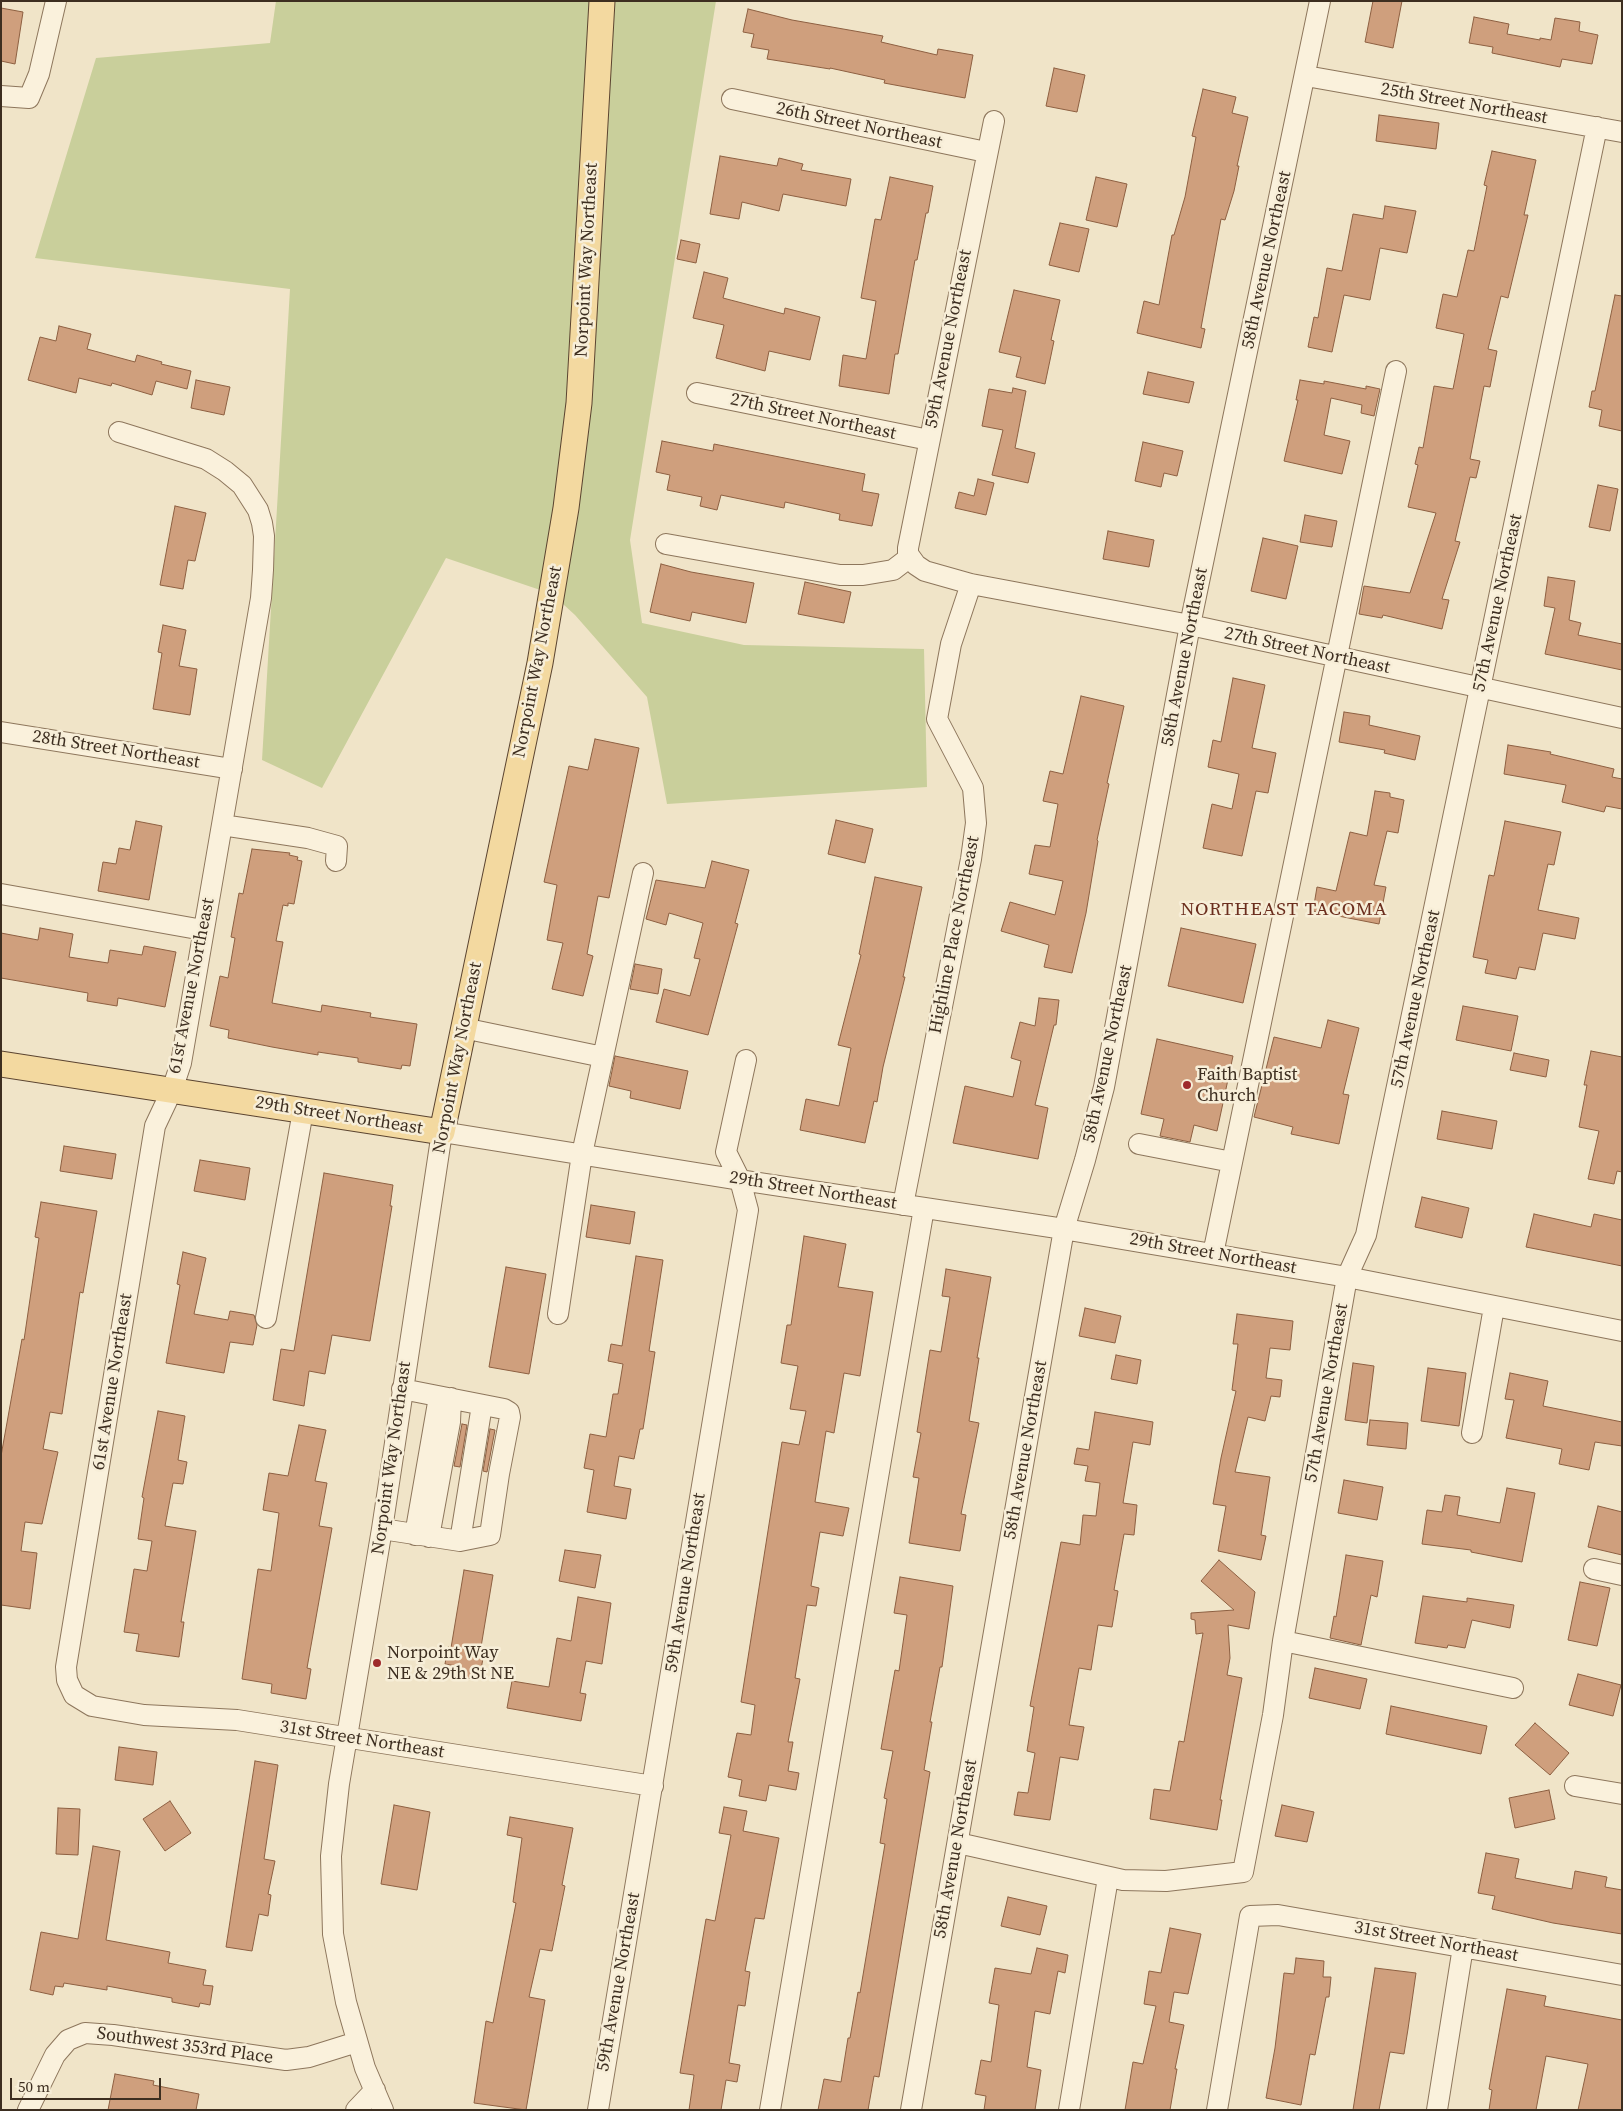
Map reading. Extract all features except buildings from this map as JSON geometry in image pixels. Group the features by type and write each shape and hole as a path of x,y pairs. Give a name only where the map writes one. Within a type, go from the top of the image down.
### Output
{"main road":[{"name":"Norpoint Way Northeast","path":"442,1132 540,663 566,508 579,403 602,1"},
{"name":"29th Street Northeast","path":"1,1064 442,1132"}],"street":[{"path":"1,96 29,98 39,74 56,1"},
{"name":"58th Avenue Northeast","path":"911,2110 1064,1229 1085,1160 1104,1087 1190,625 1306,76 1320,1"},
{"name":"25th Street Northeast","path":"1306,76 1597,126 1622,132"},
{"name":"26th Street Northeast","path":"732,99 986,152"},
{"name":"59th Avenue Northeast","path":"910,557 908,548 986,152 994,121"},
{"name":"57th Avenue Northeast","path":"1108,1878 1166,1881 1243,1872 1273,1715 1283,1641 1347,1277 1366,1235 1597,126"},
{"path":"1213,1254 1396,371"},
{"name":"27th Street Northeast","path":"697,393 929,440"},
{"name":"61st Avenue Northeast","path":"74,1695 67,1680 66,1667 155,1126 172,1090 181,1063 232,769 263,570 264,536 262,524 254,503 242,484 225,470 206,459 119,432"},
{"path":"666,544 840,575 863,576 893,570 910,557"},
{"name":"27th Street Northeast","path":"910,557 916,565 925,571 971,584 1190,625 1335,658 1622,718"},
{"name":"Highline Place Northeast","path":"903,1205 971,859 976,823 973,788 937,719 952,644 971,584"},
{"name":"28th Street Northeast","path":"1,732 232,769"},
{"path":"222,825 308,838 337,846 336,862"},
{"path":"558,1314 582,1154 643,873"},
{"path":"1,894 203,930"},
{"path":"463,1028 603,1057"},
{"name":"59th Avenue Northeast","path":"598,2110 748,1210 740,1180 726,1152 746,1060"},
{"path":"266,1318 303,1111"},
{"name":"29th Street Northeast","path":"442,1132 1213,1254 1347,1277 1622,1331"},
{"name":"Norpoint Way Northeast","path":"383,2110 357,2042 346,2002 333,1924 331,1856 339,1784 382,1530 442,1132"},
{"path":"1139,1144 1232,1162"},
{"path":"770,2110 924,1208"},
{"path":"1472,1433 1494,1307"},
{"path":"382,1530 460,1541 490,1535 506,1431 510,1417 509,1412 504,1409 402,1389"},
{"path":"422,1536 446,1398"},
{"path":"460,1541 482,1404"},
{"path":"1594,1569 1622,1574"},
{"path":"1283,1641 1513,1688"},
{"name":"31st Street Northeast","path":"74,1695 92,1706 144,1716 237,1720 652,1786"},
{"path":"1574,1786 1622,1794"},
{"path":"958,1843 1108,1878 1069,2110"},
{"name":"31st Street Northeast","path":"1217,2110 1250,1916 1278,1914 1622,1975"},
{"path":"1437,2110 1463,1947"},
{"name":"Southwest 353rd Place","path":"28,2110 55,2055 68,2040 85,2033 113,2035 286,2060 309,2057 357,2042"},
{"path":"356,2110 375,2090"}],"green space":[{"path":"276,1 716,1 630,540 642,623 744,645 924,649 927,787 667,804 647,697 575,615 552,594 446,558 322,788 262,760 290,289 35,258 96,58 270,43"}],"place":[{"name":"Faith Baptist Church","path":"1187,1085"},
{"name":"Norpoint Way NE & 29th St NE","path":"377,1663"}],"district":[{"name":"NORTHEAST TACOMA","path":"1284,910"}]}
